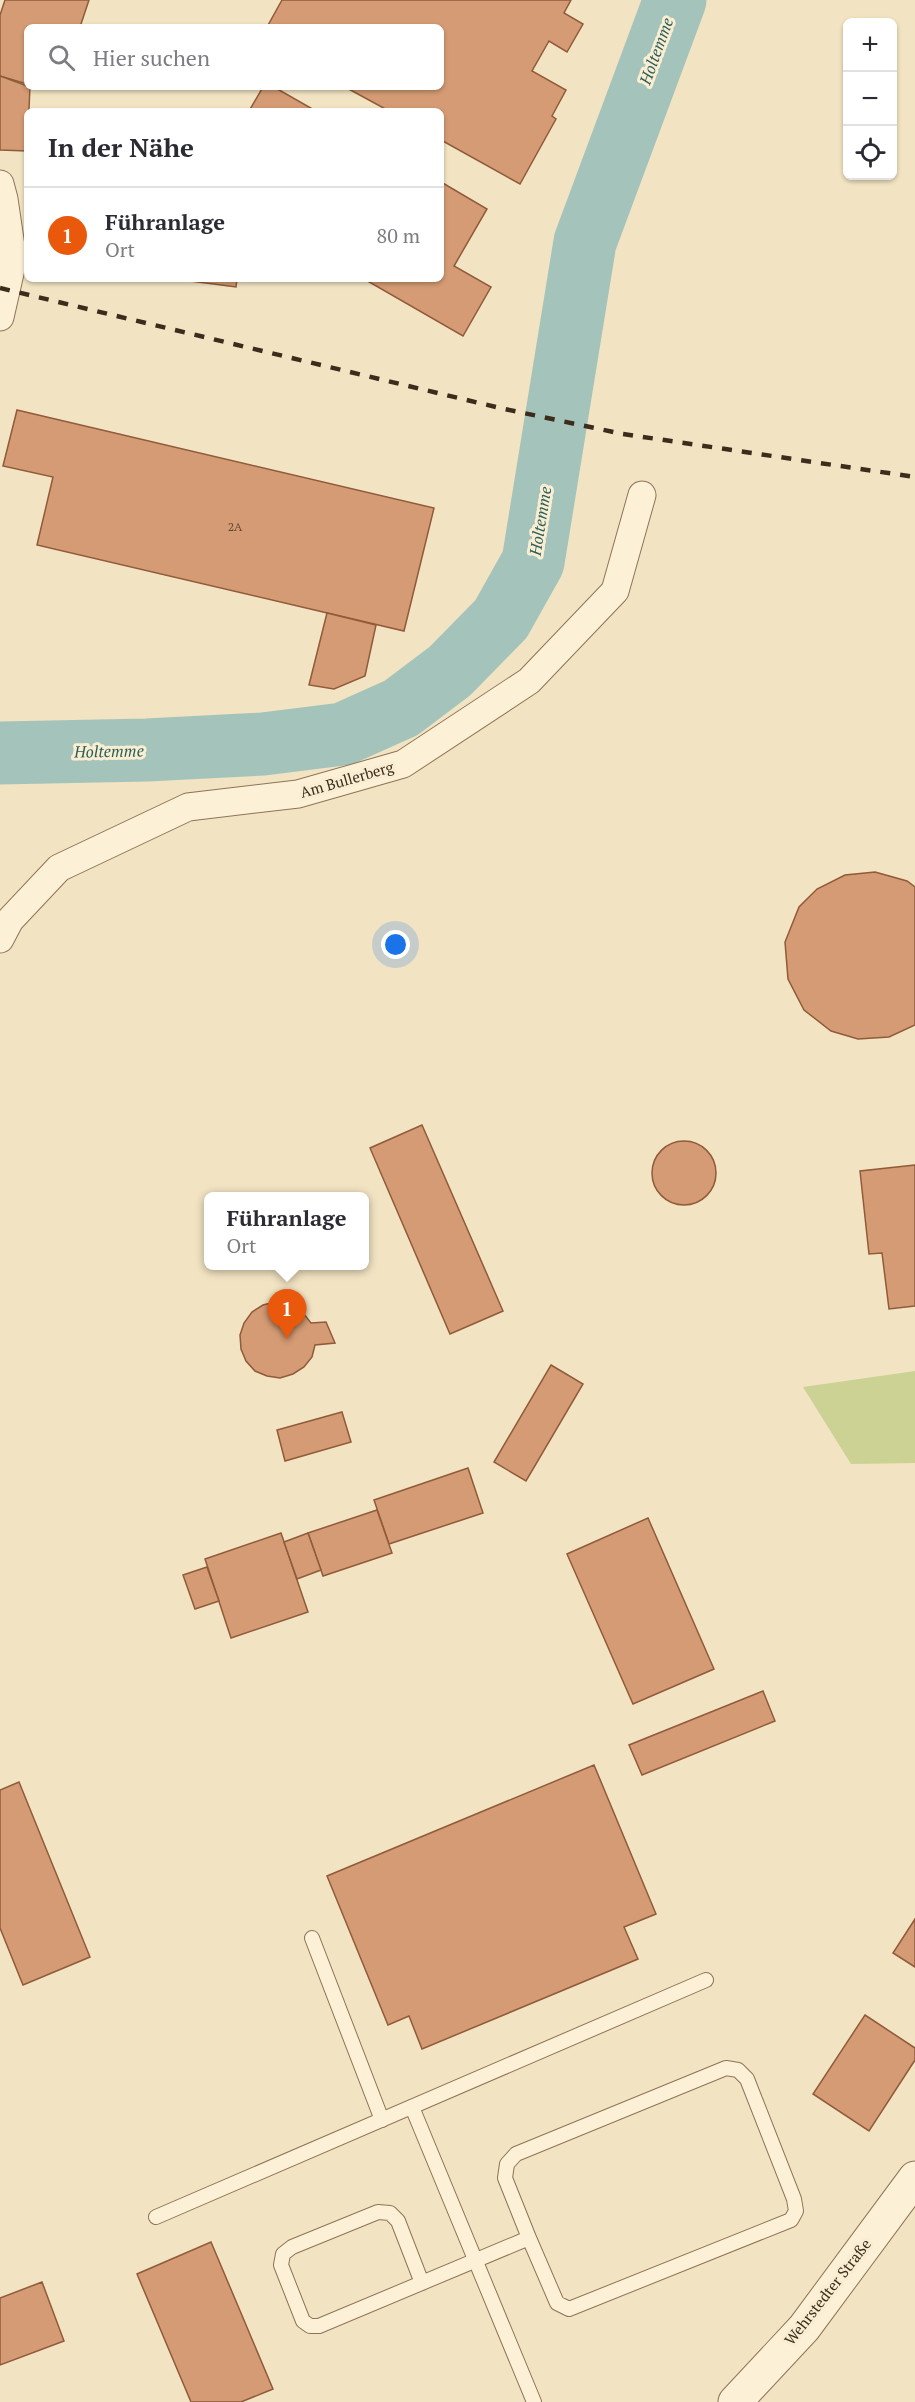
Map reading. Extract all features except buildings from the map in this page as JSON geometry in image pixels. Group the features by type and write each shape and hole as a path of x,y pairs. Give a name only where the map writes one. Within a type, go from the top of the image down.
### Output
{"street":[{"path":"0,184 13,260 0,317"},
{"name":"Am Bullerberg","path":"0,939 10,920 59,868 189,807 298,794 403,764 528,681 615,591 642,495"},
{"name":"Wehrstedter Straße","path":"735,2402 804,2328 915,2178"}],"lane":[{"path":"312,1938 382,2120"},
{"path":"156,2217 706,1980"},
{"path":"726,2068 738,2070 747,2079 794,2199 796,2211 791,2220 569,2309 557,2303 529,2238 505,2178 507,2164 516,2154 726,2068"},
{"path":"412,2107 534,2402"},
{"path":"422,2283 398,2221 390,2213 378,2212 292,2247 283,2254 281,2265 303,2321 310,2326 320,2326 529,2238"}],"green space":[{"path":"915,1371 915,1463 851,1464 803,1387"}],"waterway":[{"name":"Holtemme","path":"0,753 147,750 263,744 343,734 401,708 450,671 501,619 533,562 585,242 675,0"}],"railway":[{"path":"0,288 500,408 623,434 915,477"}],"place":[{"name":"Führanlage","path":"287,1339"}]}
